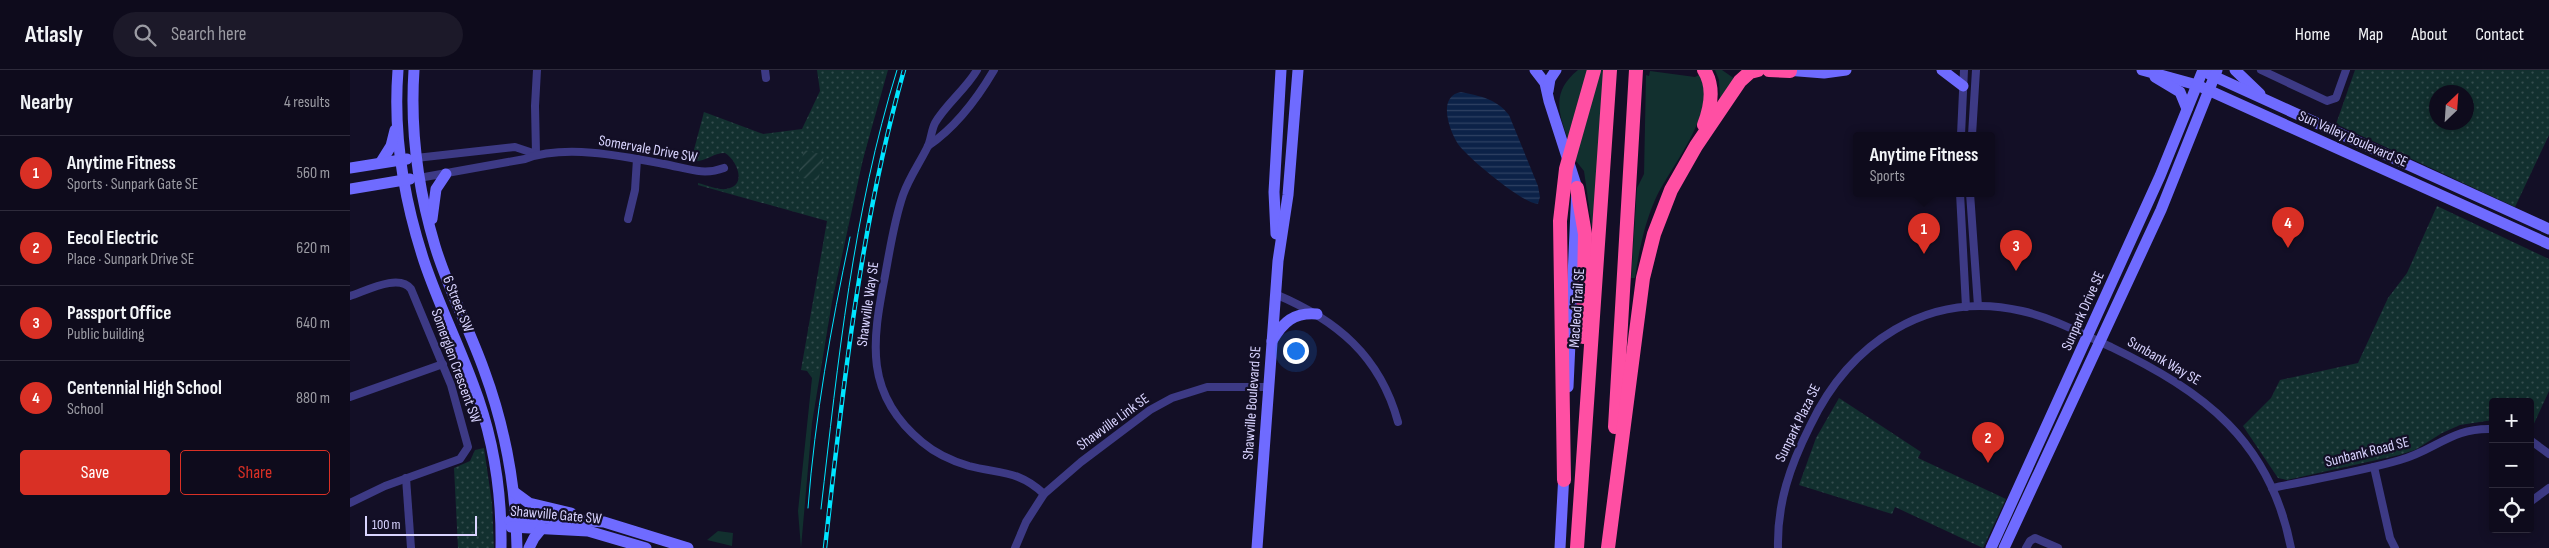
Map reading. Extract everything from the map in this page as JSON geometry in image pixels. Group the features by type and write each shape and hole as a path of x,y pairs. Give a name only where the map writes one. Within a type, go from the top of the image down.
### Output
{"highway":[{"path":"1564,480 1560,214 1566,169 1594,70"},
{"name":"Macleod Trail SE","path":"1576,548 1610,70"},
{"path":"1608,548 1636,70"},
{"path":"1696,146 1711,100 1710,85 1704,70"},
{"path":"1608,548 1647,257 1662,210 1683,166 1740,81 1750,72 1758,70"},
{"path":"1769,70 1788,71"},
{"path":"1577,188 1584,234 1580,495"}],"main road":[{"name":"6 Street SW","path":"398,70 398,121 404,180 425,262 483,415 496,477 502,526 501,548"},
{"name":"6 Street SW","path":"414,70 416,158 419,178 431,231 449,284 494,398 502,426 514,492 517,548"},
{"name":"Shawville Boulevard SE","path":"1278,261 1274,192 1281,70"},
{"path":"1535,70 1542,76 1577,188 1560,548"},
{"path":"1547,94 1550,79 1556,70"},
{"path":"1788,71 1824,74 1846,70"},
{"path":"1942,70 1963,86"},
{"path":"2142,70 2180,92 2187,110"},
{"name":"Sun Valley Boulevard SE","path":"2142,70 2209,90 2549,244"},
{"path":"2235,70 2268,102"},
{"name":"Sun Valley Boulevard SE","path":"2201,71 2216,73 2268,102 2549,229"},
{"name":"Sunpark Drive SE","path":"1991,548 2163,168 2201,71"},
{"name":"Shawville Boulevard SE","path":"1257,548 1275,294 1288,195 1298,72"},
{"name":"Sunpark Drive SE","path":"2004,548 2161,210 2216,73"},
{"path":"381,162 391,146 398,121"},
{"path":"350,168 416,158"},
{"path":"431,231 433,199 436,189 446,174"},
{"path":"350,189 419,178"},
{"path":"1272,343 1284,324 1293,316 1307,313 1317,314"},
{"path":"514,492 529,503 604,522"},
{"name":"Shawville Gate SW","path":"502,526 516,523 604,522 686,548"},
{"name":"Shawville Gate SW","path":"516,523 542,528 596,532 646,548"},
{"path":"530,548 534,538 542,528"}],"street":[{"path":"536,154 535,106 537,70"},
{"name":"Shawville Way SE","path":"977,70 935,123 928,146 903,195 892,241 874,341 879,380 900,420 928,447 946,457 969,466 1006,471 1034,485 1044,494"},
{"name":"Shawville Way SE","path":"928,146 946,133 981,92 994,70"},
{"path":"1961,132 1964,70"},
{"path":"1972,132 1976,70"},
{"path":"2261,70 2327,101 2336,98 2346,70"},
{"name":"Somervale Drive SW","path":"416,158 515,147 536,154"},
{"name":"Somervale Drive SW","path":"419,178 446,174 536,154 593,153 637,159 696,172 714,172 724,168"},
{"path":"628,219 635,190 637,159"},
{"path":"1960,197 1966,307"},
{"path":"1970,197 1978,306"},
{"name":"Somerglen Crescent SW","path":"350,296 396,282 409,286 443,364 459,408 468,447 460,459 406,478 350,503"},
{"path":"1275,294 1317,314 1345,334 1369,360 1390,398 1398,422"},
{"name":"Sunpark Plaza SE","path":"1778,548 1780,508 1788,476 1817,411 1835,381 1864,351 1893,330 1935,313 1978,306 2008,308 2035,314 2088,336"},
{"name":"Sunbank Way SE","path":"2088,336 2157,369 2205,402 2242,440 2272,488 2291,548"},
{"path":"350,396 443,364"},
{"name":"Shawville Link SE","path":"1015,548 1026,522 1044,494 1081,462 1140,417 1172,398 1207,387 1268,387"},
{"name":"Sunbank Road SE","path":"2272,488 2374,467 2421,453 2456,434 2473,430 2489,429"},
{"path":"2534,443 2549,454"},
{"path":"2374,467 2390,538 2395,548"},
{"path":"406,478 411,548"},
{"path":"2534,499 2549,488"},
{"path":"2026,548 2030,541 2035,538 2058,548"}],"green space":[{"path":"817,70 887,70 859,176 834,284 820,356 822,359 820,373 801,370 827,221 698,185 698,183 726,189 733,187 737,183 739,178 736,167 725,153 700,161 691,161 704,112 763,134 802,129 820,91"},
{"path":"865,70 888,70 863,159 832,302 812,423 801,548 798,511 812,378 807,371"},
{"path":"1578,70 1589,70 1569,142 1560,112 1560,95 1569,78"},
{"path":"1598,70 1607,70 1594,229 1592,228 1584,171 1573,154"},
{"path":"1715,70 1722,70 1735,79 1724,99 1720,98 1719,80"},
{"path":"2355,70 2549,70 2549,135 2515,207 2336,124"},
{"path":"1650,71 1695,77 1699,75 1704,89 1703,105 1690,139 1655,200 1642,238 1635,278 1631,278 1637,188 1644,174 1646,75 1649,76"},
{"path":"804,150 824,155 818,181 798,177"},
{"path":"2437,206 2549,259 2549,391 2534,424 2534,398 2489,398 2489,421 2460,425 2442,433 2415,450 2287,480 2278,478 2243,426 2271,398 2280,380 2358,363 2388,298 2407,273"},
{"path":"1839,398 1921,452 1918,458 2006,499 1983,548 1895,507 1892,514 1799,485 1816,438"},
{"path":"484,448 492,503 494,548 458,548 454,468 470,461 475,450"},
{"path":"718,531 733,533 732,546 707,540"}],"water":[{"path":"1461,92 1494,102 1509,115 1538,186 1540,197 1538,204 1531,202 1508,188 1483,169 1458,144 1451,131 1447,107 1449,100"}],"tram line":[{"path":"821,509 841,343 858,233 869,178 897,70"},
{"path":"808,508 824,372 850,237"}],"railway":[{"path":"825,548 846,367 864,248 889,129 904,70"}],"place":[{"name":"Centennial High School","path":"2288,248"},
{"name":"Anytime Fitness","path":"1924,254"},
{"name":"Passport Office","path":"2016,271"},
{"name":"Eecol Electric","path":"1988,463"}]}
